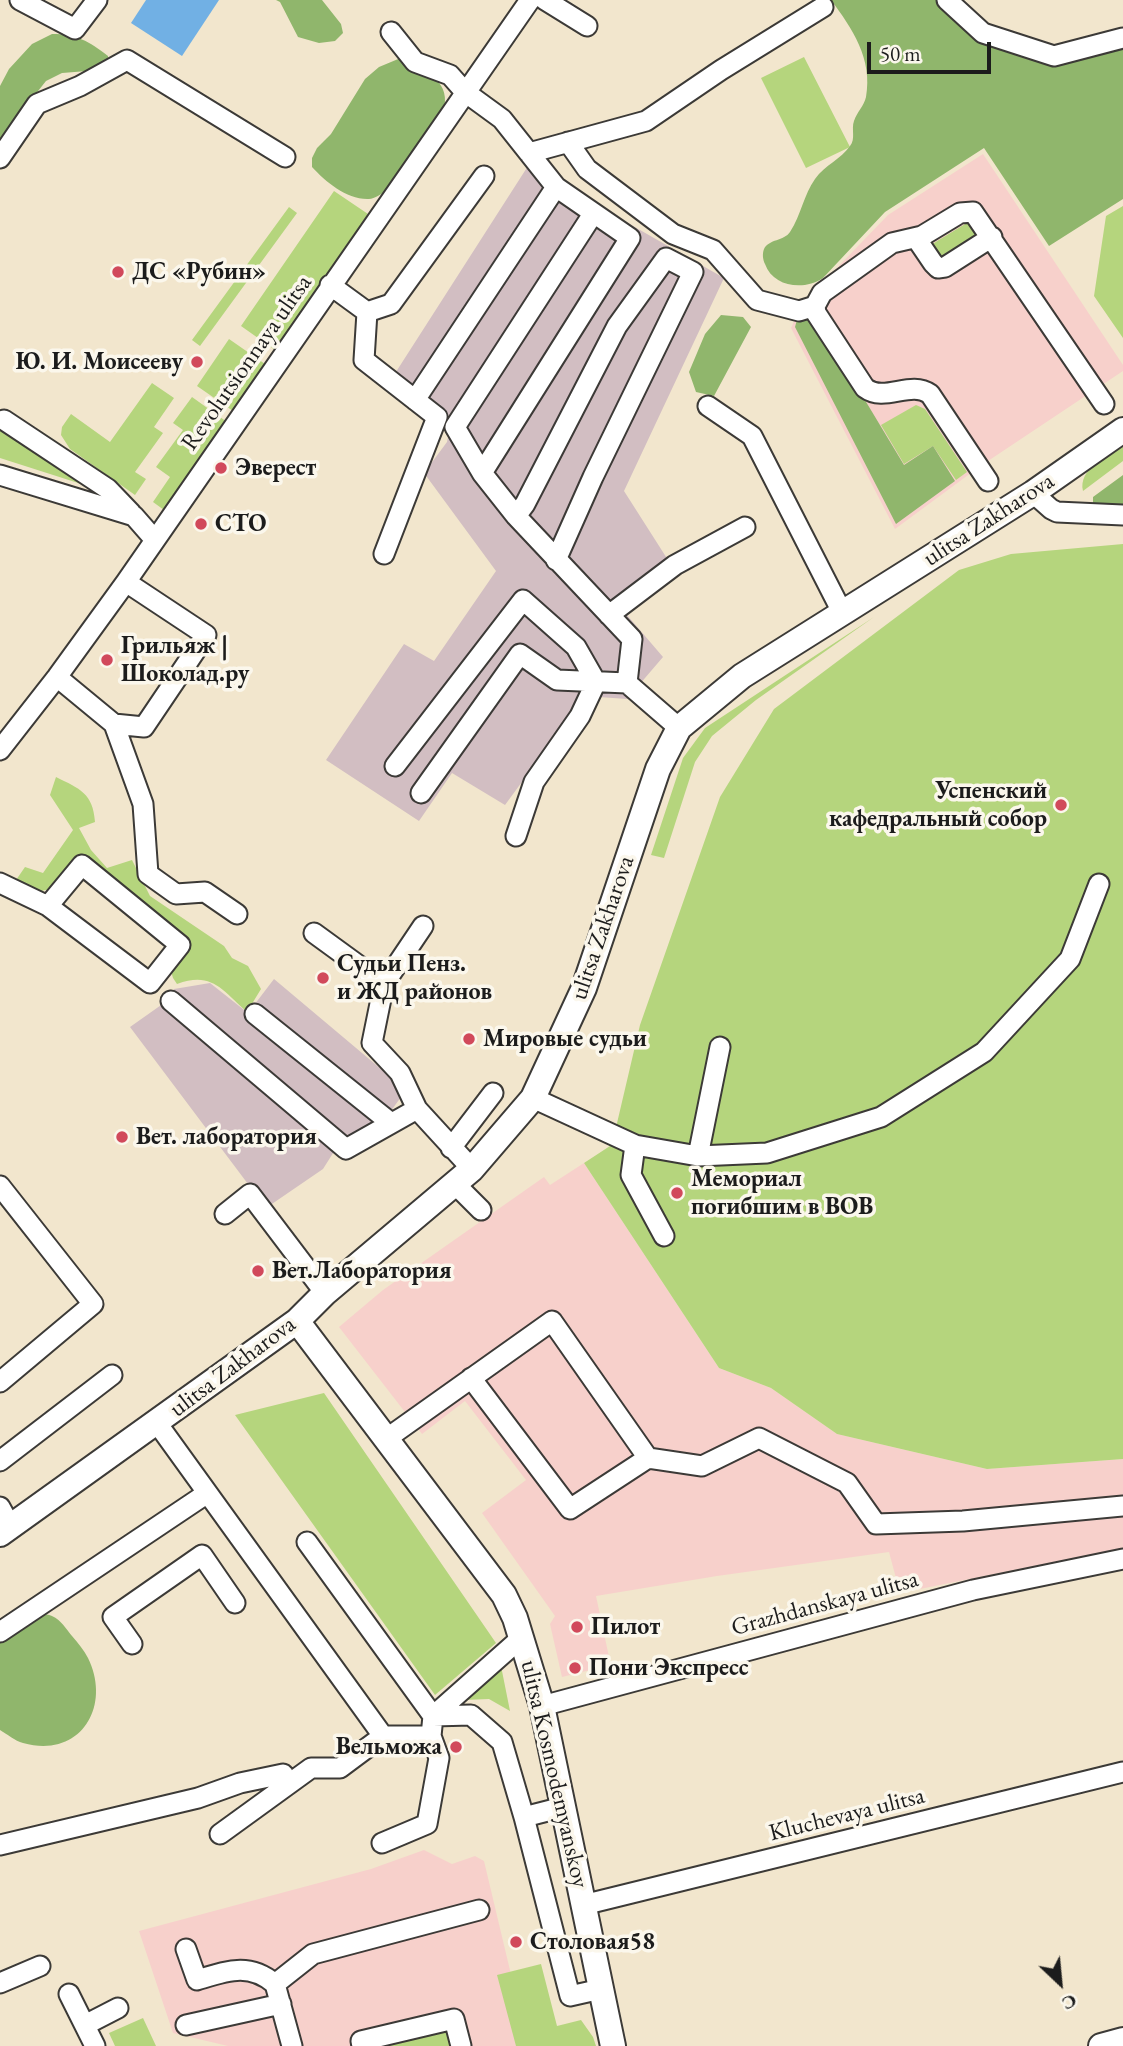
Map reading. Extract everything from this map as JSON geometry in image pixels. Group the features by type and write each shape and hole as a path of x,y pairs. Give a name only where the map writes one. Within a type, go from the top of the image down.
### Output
{"main road":[{"name":"ulitsa Zakharova","path":"4,1523 157,1423 297,1321 325,1293 463,1176 533,1098 584,988 658,769 679,728 742,676 1033,493 1123,430"},
{"name":"ulitsa Kosmodemyanskoy","path":"297,1321 504,1595 521,1638 542,1706 613,2046"},
{"path":"1101,2046 1123,2040"}],"street":[{"path":"20,0 75,29 97,0"},
{"name":"Revolutsionnaya ulitsa","path":"0,750 126,582 530,0"},
{"path":"545,0 587,26"},
{"path":"947,0 983,33 1054,55 1123,38"},
{"path":"529,153 646,121 721,70 823,7"},
{"path":"391,32 415,62 450,75 466,92 502,119 556,187 630,238 482,473"},
{"path":"0,158 37,104 80,86 127,60 285,157"},
{"path":"568,142 587,169 673,234 713,250 757,300 799,310 815,306"},
{"path":"367,312 391,304 484,176"},
{"path":"415,400 556,187"},
{"path":"988,481 930,394 925,390 912,389 882,394 864,388 818,318 815,306 822,293 892,243 916,238 960,213 967,211 978,217 1104,404"},
{"path":"593,214 455,427 482,473 516,516 632,639 627,684"},
{"path":"916,238 933,264 941,268 992,237"},
{"path":"516,516 525,504 617,326 666,258 693,272 593,477 556,561"},
{"path":"330,285 367,312"},
{"path":"367,312 364,360 437,417 384,554"},
{"path":"708,406 751,436 843,614"},
{"path":"4,420 108,489 155,540"},
{"path":"0,475 134,516"},
{"path":"1033,493 1057,512 1123,515"},
{"path":"609,615 675,565 745,527"},
{"path":"114,724 144,727 206,635 126,582"},
{"path":"395,766 523,600 576,647 596,682"},
{"path":"421,793 520,654 556,680 627,684 679,728"},
{"path":"57,677 114,724 143,804 148,874 176,894 205,892 237,914"},
{"path":"516,836 534,782 580,716 596,682"},
{"path":"0,883 48,906 150,983 180,945 82,865 48,906"},
{"path":"533,1098 635,1145 698,1156 767,1153 881,1117 984,1052 1070,959 1099,884"},
{"path":"423,926 384,984 372,1043 400,1073 417,1109 451,1148 481,1210"},
{"path":"314,933 384,984"},
{"path":"171,1001 346,1149 417,1109"},
{"path":"255,1014 391,1123"},
{"path":"698,1156 720,1047"},
{"path":"451,1148 493,1093"},
{"path":"635,1145 631,1175 664,1236"},
{"path":"0,1186 93,1304 0,1382"},
{"path":"225,1214 250,1194 325,1293"},
{"path":"386,1439 552,1321 648,1458"},
{"path":"0,1461 112,1375"},
{"path":"471,1378 570,1509 648,1458 702,1466 759,1438 847,1483 876,1524 963,1521 1123,1506"},
{"path":"157,1423 383,1737"},
{"path":"0,1632 206,1494"},
{"path":"307,1542 432,1726 439,1758 427,1824 382,1843"},
{"path":"132,1644 113,1617 202,1555 235,1603"},
{"name":"Grazhdanskaya ulitsa","path":"542,1706 973,1590 1123,1559"},
{"path":"432,1726 521,1638"},
{"path":"220,1834 311,1768 340,1768 383,1737 471,1715 502,1742 570,1996 601,1989"},
{"name":"Kluchevaya ulitsa","path":"583,1905 1123,1772"},
{"path":"0,1845 198,1798 240,1783 283,1774"},
{"path":"524,1818 563,1807"},
{"path":"275,1984 313,1954 479,1910"},
{"path":"186,1949 197,1980 223,1972 244,1970 263,1974 275,1984 292,2046"},
{"path":"0,1983 40,1966"},
{"path":"69,1994 95,2046"},
{"path":"186,2025 281,2004"},
{"path":"85,2025 118,2008"},
{"path":"362,2046 361,2042 454,2019 461,2046"}],"shaded area":[{"path":"983,154 1123,365 1123,371 979,467 895,529 791,328 802,304 888,215"},
{"path":"528,166 724,278 624,491 668,560 627,615 663,657 627,699 585,696 505,805 452,773 419,821 326,760 404,644 434,661 496,571 424,473 447,442 452,418 394,375"},
{"path":"274,979 406,1090 383,1122 335,1150 323,1169 266,1208 130,1027 164,1003 174,989 210,983 248,1013"},
{"path":"584,1163 719,1368 771,1388 837,1434 987,1469 1123,1459 1123,1548 1098,1553 1100,1562 1066,1569 1064,1560 900,1593 889,1552 596,1596 612,1671 601,1675 598,1668 562,1677 550,1624 555,1616 482,1513 526,1480 465,1401 422,1434 339,1327 383,1290 544,1177 550,1185"},
{"path":"424,1850 452,1864 475,1856 484,1861 528,2046 228,2046 173,2033 139,1931 371,1869"}],"green space":[{"path":"276,0 322,0 341,24 343,33 335,41 319,43 298,37 280,2"},
{"path":"831,0 954,0 982,41 1064,63 1123,46 1123,199 1049,246 984,148 885,212 823,278 807,285 798,285 775,278 764,262 764,249 769,243 790,232 815,179 850,146 854,121 866,97 864,57 853,33"},
{"path":"52,34 68,35 88,42 108,56 108,63 87,71 62,73 46,81 0,139 0,86 9,69 32,44"},
{"path":"403,57 441,85 445,102 443,113 410,163 389,188 369,199 353,197 330,184 318,173 312,167 312,158 317,148 331,134 365,79 379,67"},
{"path":"804,57 850,147 806,168 761,78"},
{"path":"334,191 368,214 275,350 241,326"},
{"path":"1123,206 1123,338 1094,296 1106,216"},
{"path":"289,207 297,213 200,346 192,340"},
{"path":"970,221 980,237 939,262 929,246"},
{"path":"812,312 904,465 933,446 955,481 896,524 795,327 798,316"},
{"path":"721,315 743,317 751,327 714,396 696,392 689,372 705,334"},
{"path":"229,339 265,364 233,411 197,386"},
{"path":"152,383 174,398 154,427 163,433 135,472 146,479 135,495 70,449 61,435 62,427 71,414 110,442"},
{"path":"192,397 227,422 164,510 153,502 170,477 156,467 183,430 173,423"},
{"path":"916,405 925,409 967,472 956,480 933,446 904,464 881,425"},
{"path":"0,427 100,490 0,458"},
{"path":"1123,445 1123,461 1083,491 1085,476 1089,470"},
{"path":"1123,475 1123,504 1093,504 1093,497"},
{"path":"1123,544 1123,1459 987,1469 837,1434 771,1388 719,1368 584,1163 610,1146 640,1025 720,797 774,709 959,570 1011,554"},
{"path":"874,617 756,700 712,736 695,762 664,858 651,855 683,758 705,728"},
{"path":"56,777 88,798 95,822 79,828 91,850 107,868 132,860 150,896 224,946 232,958 248,966 261,989 247,1012 223,990 208,981 177,984 160,933 94,878 76,878 69,891 45,890 32,894 14,883 25,867 43,873 73,830 50,795"},
{"path":"324,1393 496,1643 435,1695 235,1415"},
{"path":"44,1614 60,1622 85,1652 94,1676 96,1694 93,1711 86,1725 75,1736 61,1743 43,1746 20,1742 0,1730 0,1642"},
{"path":"501,1666 510,1711 489,1699 463,1700"},
{"path":"541,1964 557,2026 581,2020 596,2046 516,2046 497,1975"},
{"path":"143,2018 156,2046 115,2046 109,2033"},
{"path":"437,2026 448,2031 452,2046 375,2046"}],"water":[{"path":"146,0 219,0 182,56 131,23"}],"place":[{"name":"ДС «Рубин»","path":"118,272"},
{"name":"Ю. И. Моисееву","path":"197,362"},
{"name":"Эверест","path":"221,468"},
{"name":"СТО","path":"201,524"},
{"name":"Грильяж | Шоколад.ру","path":"107,660"},
{"name":"Успенский кафедральный собор","path":"1061,805"},
{"name":"Судьи Пенз. и ЖД районов","path":"323,978"},
{"name":"Мировые судьи","path":"469,1039"},
{"name":"Вет. лаборатория","path":"122,1137"},
{"name":"Мемориал погибшим в ВОВ","path":"677,1193"},
{"name":"Вет.Лаборатория","path":"258,1271"},
{"name":"Пилот","path":"577,1627"},
{"name":"Пони Экспресс","path":"575,1668"},
{"name":"Вельможа","path":"456,1747"},
{"name":"Столовая58","path":"516,1942"}]}
